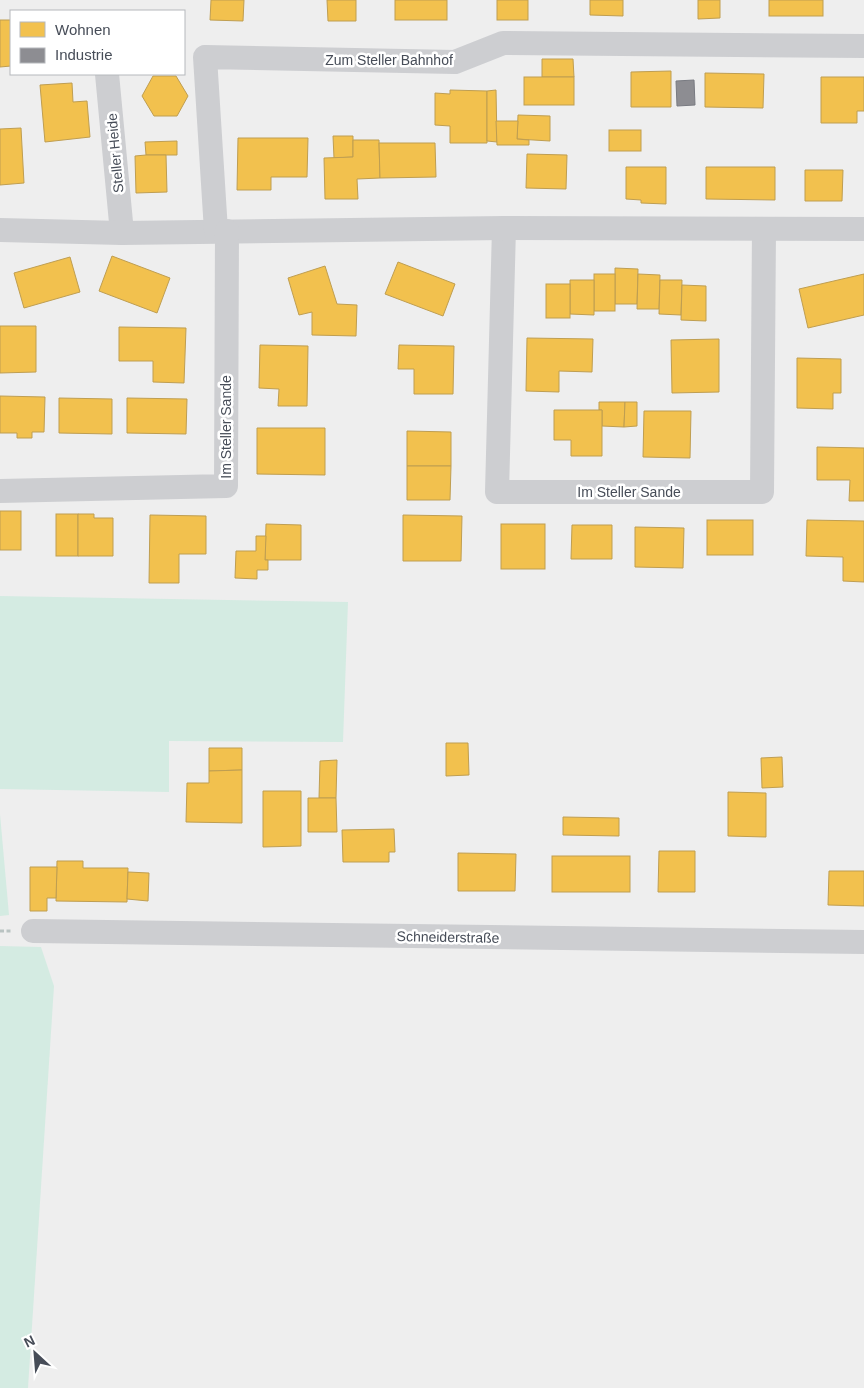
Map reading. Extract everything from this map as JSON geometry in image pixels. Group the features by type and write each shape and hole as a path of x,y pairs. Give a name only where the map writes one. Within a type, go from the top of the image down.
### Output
{"street":[{"name":"Zum Steller Bahnhof","path":"222,231 205,58 455,62 503,43 864,46"},
{"name":"Steller Heide","path":"107,75 122,233"},
{"path":"0,230 122,233 504,228 864,228"},
{"name":"Im Steller Sande","path":"504,228 497,492 762,492 764,229"},
{"name":"Im Steller Sande","path":"0,491 226,486 222,231"},
{"name":"Schneiderstraße","path":"33,931 864,942"}],"green space":[{"path":"0,596 348,602 343,742 169,741 169,792 0,789"},
{"path":"0,814 9,915 0,916"},
{"path":"0,946 41,947 54,986 28,1388 0,1388"}],"building: Wohnen":[{"path":"211,0 244,0 243,21 210,20"},
{"path":"327,0 356,0 356,21 328,21"},
{"path":"395,0 447,0 447,20 395,20"},
{"path":"497,0 528,0 528,20 497,20"},
{"path":"590,0 623,0 623,16 590,15"},
{"path":"698,0 720,0 720,18 698,19"},
{"path":"769,0 823,0 823,16 769,16"},
{"path":"0,20 10,20 10,66 0,67"},
{"path":"542,59 573,59 574,77 542,77"},
{"path":"671,71 671,107 631,107 631,72"},
{"path":"705,73 764,74 763,108 705,107"},
{"path":"153,76 176,76 188,96 177,116 154,116 142,96"},
{"path":"524,77 574,77 574,105 524,105"},
{"path":"821,77 864,77 864,111 857,111 857,123 821,123"},
{"path":"72,83 73,102 87,101 90,137 45,142 40,85"},
{"path":"450,90 487,91 487,143 450,143 450,126 435,125 435,93 450,94"},
{"path":"496,90 497,142 487,141 487,91"},
{"path":"518,115 550,116 550,141 517,139"},
{"path":"496,121 518,121 517,139 529,140 529,145 497,145"},
{"path":"21,128 24,183 0,185 0,129"},
{"path":"609,130 641,130 641,151 609,151"},
{"path":"333,136 353,136 353,157 334,158"},
{"path":"238,138 308,138 307,177 271,177 271,190 237,190"},
{"path":"353,140 379,140 380,178 357,179 358,199 325,199 324,158 353,157"},
{"path":"177,141 177,155 146,155 145,142"},
{"path":"379,143 435,143 436,177 380,178"},
{"path":"527,154 567,155 566,189 526,188"},
{"path":"166,155 167,192 136,193 135,156"},
{"path":"626,167 666,167 666,204 641,203 641,200 626,199"},
{"path":"706,167 775,167 775,200 706,199"},
{"path":"805,170 843,170 842,201 805,201"},
{"path":"112,256 170,278 157,313 99,291"},
{"path":"70,257 80,292 24,308 14,273"},
{"path":"398,262 455,284 443,316 385,294"},
{"path":"325,266 337,304 357,305 356,336 312,335 312,312 299,315 288,278"},
{"path":"615,268 638,269 637,304 615,304"},
{"path":"594,274 615,274 615,311 594,311"},
{"path":"638,274 660,275 659,309 637,309"},
{"path":"864,274 864,315 808,328 799,289"},
{"path":"570,280 594,280 594,315 570,314"},
{"path":"660,280 682,280 681,315 659,314"},
{"path":"546,284 570,284 570,318 546,318"},
{"path":"682,285 706,286 706,321 681,320"},
{"path":"0,326 36,326 36,372 0,373"},
{"path":"119,327 186,328 184,383 153,382 153,361 119,361"},
{"path":"527,338 593,339 592,372 559,371 559,392 526,391"},
{"path":"719,339 719,392 672,393 671,340"},
{"path":"260,345 308,346 307,406 278,406 279,389 259,388"},
{"path":"399,345 454,346 453,394 414,394 414,369 398,369"},
{"path":"797,358 841,359 841,393 833,393 833,409 797,408"},
{"path":"0,396 45,397 44,432 32,432 32,438 17,438 17,433 0,433"},
{"path":"59,398 112,399 112,434 59,433"},
{"path":"127,398 187,399 186,434 127,433"},
{"path":"599,402 625,402 624,427 602,426 602,410 599,410"},
{"path":"625,402 637,402 637,426 624,427"},
{"path":"554,410 602,410 602,456 571,456 571,440 554,440"},
{"path":"644,411 691,411 690,458 643,457"},
{"path":"257,428 325,428 325,475 257,474"},
{"path":"407,431 451,432 451,466 407,466"},
{"path":"817,447 864,448 864,501 849,501 850,480 817,480"},
{"path":"407,466 451,466 450,500 407,500"},
{"path":"0,511 21,511 21,550 0,550"},
{"path":"56,514 78,514 78,556 56,556"},
{"path":"78,514 94,514 94,518 113,518 113,556 78,556"},
{"path":"150,515 206,516 206,554 179,554 179,583 149,583"},
{"path":"403,515 462,516 461,561 403,561"},
{"path":"707,520 753,520 753,555 707,555"},
{"path":"807,520 864,521 864,582 843,581 843,557 806,556"},
{"path":"266,524 301,525 301,560 265,560"},
{"path":"501,524 545,524 545,569 501,569"},
{"path":"572,525 612,525 612,559 571,559"},
{"path":"635,527 684,528 683,568 635,567"},
{"path":"256,536 266,536 265,560 268,560 268,570 257,570 257,579 235,578 236,551 256,551"},
{"path":"446,743 468,743 469,775 446,776"},
{"path":"209,748 242,748 242,770 209,771"},
{"path":"782,757 783,787 762,788 761,758"},
{"path":"337,760 336,798 319,798 320,761"},
{"path":"242,770 242,823 186,822 187,783 209,783 209,771"},
{"path":"263,791 301,791 301,846 263,847"},
{"path":"728,792 766,793 766,837 728,836"},
{"path":"308,798 336,798 337,832 308,832"},
{"path":"563,817 619,818 619,836 563,835"},
{"path":"394,829 395,852 389,852 389,862 343,862 342,830"},
{"path":"659,851 695,851 695,892 658,892"},
{"path":"458,853 516,854 515,891 458,891"},
{"path":"552,856 630,856 630,892 552,892"},
{"path":"57,861 83,861 83,868 128,868 127,902 56,901"},
{"path":"30,867 57,867 56,898 47,898 47,911 30,911"},
{"path":"829,871 864,871 864,906 828,905"},
{"path":"128,872 149,873 148,901 127,899"}],"building: Industrie":[{"path":"694,80 695,105 677,106 676,81"}]}
